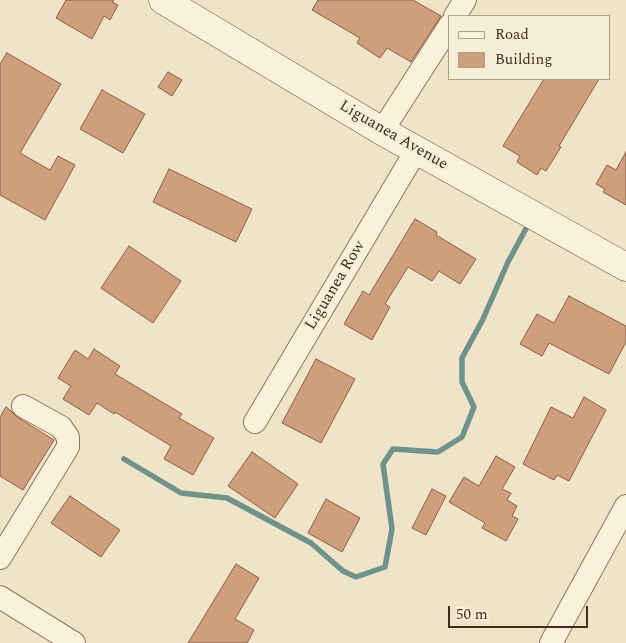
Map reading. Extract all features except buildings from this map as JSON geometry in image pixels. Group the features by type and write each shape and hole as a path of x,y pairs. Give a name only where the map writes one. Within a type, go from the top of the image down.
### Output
{"main road":[{"name":"Liguanea Avenue","path":"163,0 382,131 626,267"}],"street":[{"path":"456,15 465,0"},
{"path":"382,131 448,28"},
{"name":"Liguanea Row","path":"255,422 417,149"},
{"path":"0,558 68,447 68,436 61,427 23,406"},
{"path":"551,643 626,506"},
{"path":"0,597 74,643"}],"waterway":[{"path":"124,459 181,493 227,498 311,543 343,571 356,577 385,567 392,529 383,464 393,449 438,452 462,437 474,407 462,382 462,358 528,225"}]}
